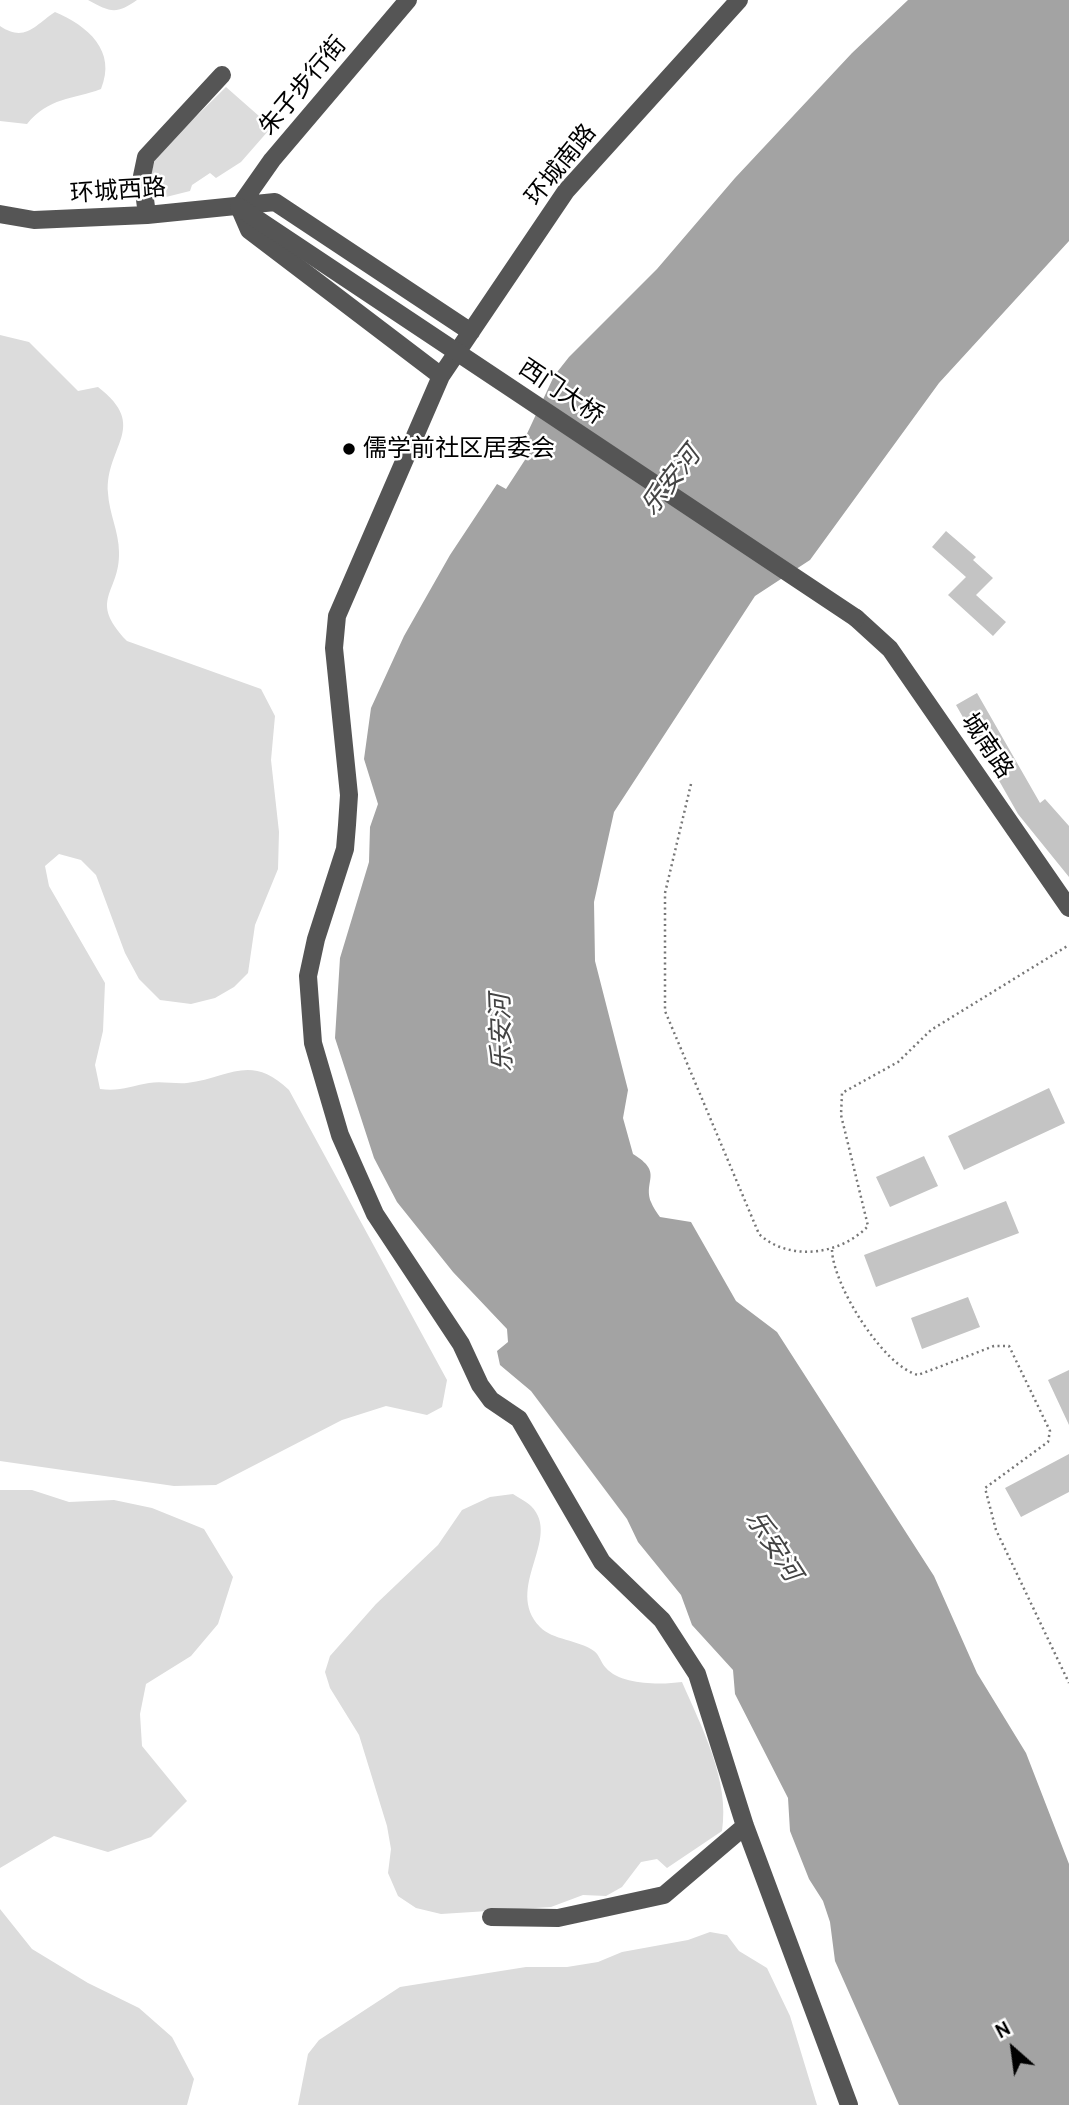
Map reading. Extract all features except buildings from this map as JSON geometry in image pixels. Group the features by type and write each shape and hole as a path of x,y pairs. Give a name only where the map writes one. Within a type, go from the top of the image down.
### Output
{"street":[{"name":"朱子步行街","path":"239,207 272,160 408,0"},
{"name":"环城南路","path":"739,0 566,191 441,376 337,616 334,648 349,795 345,849 316,939 308,976 313,1043 350,1164 375,1214 461,1344 485,1392 519,1419 602,1562 662,1620 697,1674 745,1826 849,2105"},
{"path":"147,215 142,176 146,157 222,75"},
{"name":"环城西路","path":"0,214 34,220 147,215 226,206 239,207 258,201 275,202 471,332"},
{"path":"239,207 249,230 441,376"},
{"name":"西门大桥","path":"239,207 856,618"},
{"name":"城南路","path":"856,618 890,649 1069,908"},
{"path":"491,1917 558,1918 664,1895 745,1826"}],"path":[{"path":"691,784 665,893 666,1011 759,1234 771,1245 791,1251 832,1250 857,1238 868,1226 841,1115 842,1093 898,1062 932,1030 1069,946"},
{"path":"832,1250 835,1273 869,1332 907,1372 918,1375 994,1346 1009,1346 1050,1431 1048,1442 985,1488 996,1530 1069,1683"}],"shaded area":[{"path":"88,0 137,0 124,8 113,10"},
{"path":"55,12 88,32 102,52 105,75 101,89 52,104 27,124 0,121 0,26 16,33 23,32 35,27"},
{"path":"226,87 268,124 269,130 241,162 216,178 210,173 192,185 190,191 166,197 156,195 152,175 157,155"},
{"path":"0,335 29,342 78,391 98,387 113,401 121,414 123,426 112,462 108,493 119,552 118,566 107,605 115,627 127,641 261,689 275,716 271,760 279,832 278,869 255,925 248,973 234,987 215,998 191,1004 160,1000 139,979 125,953 96,875 81,860 59,854 45,866 49,886 105,983 103,1031 95,1065 100,1089 119,1089 154,1082 187,1083 251,1070 275,1079 289,1090 447,1380 442,1407 427,1415 386,1406 342,1420 216,1485 174,1486 0,1461"},
{"path":"0,1490 32,1490 69,1502 114,1500 152,1508 204,1529 233,1577 218,1624 191,1656 146,1684 140,1714 142,1746 187,1801 151,1837 108,1852 54,1836 0,1868"},
{"path":"513,1494 531,1506 539,1519 541,1533 527,1596 530,1612 545,1631 594,1651 606,1668 621,1678 652,1683 682,1682 706,1736 718,1774 722,1793 722,1831 667,1868 657,1859 641,1862 622,1887 606,1896 583,1895 551,1907 441,1914 416,1908 398,1896 388,1873 391,1849 387,1826 359,1735 330,1688 325,1672 330,1656 376,1604 438,1545 462,1510 490,1497"},
{"path":"0,1909 32,1949 88,1983 139,2008 172,2037 194,2079 187,2105 0,2105"},
{"path":"710,1932 727,1935 739,1951 767,1968 790,2016 817,2105 298,2105 308,2054 319,2040 400,1987 526,1967 567,1967 598,1962 622,1952 688,1940"}],"water":[{"name":"乐安河","path":"908,0 1069,0 1069,241 939,383 810,560 755,596 614,812 594,902 595,961 628,1090 623,1118 633,1154 648,1166 651,1177 649,1194 653,1206 660,1217 691,1222 736,1301 777,1332 934,1576 977,1673 1026,1753 1069,1864 1069,2105 899,2105 835,1961 830,1922 823,1901 809,1879 790,1831 788,1798 735,1694 733,1670 692,1625 681,1595 638,1542 627,1519 531,1391 500,1365 497,1351 508,1342 507,1329 453,1272 397,1202 374,1158 335,1038 340,958 369,862 370,827 378,804 364,759 371,708 404,636 450,555 497,484 506,489 534,446 525,438 554,376 569,357 657,269 735,178 852,53"}],"place":[{"name":"儒学前社区居委会","path":"349,449"}]}
